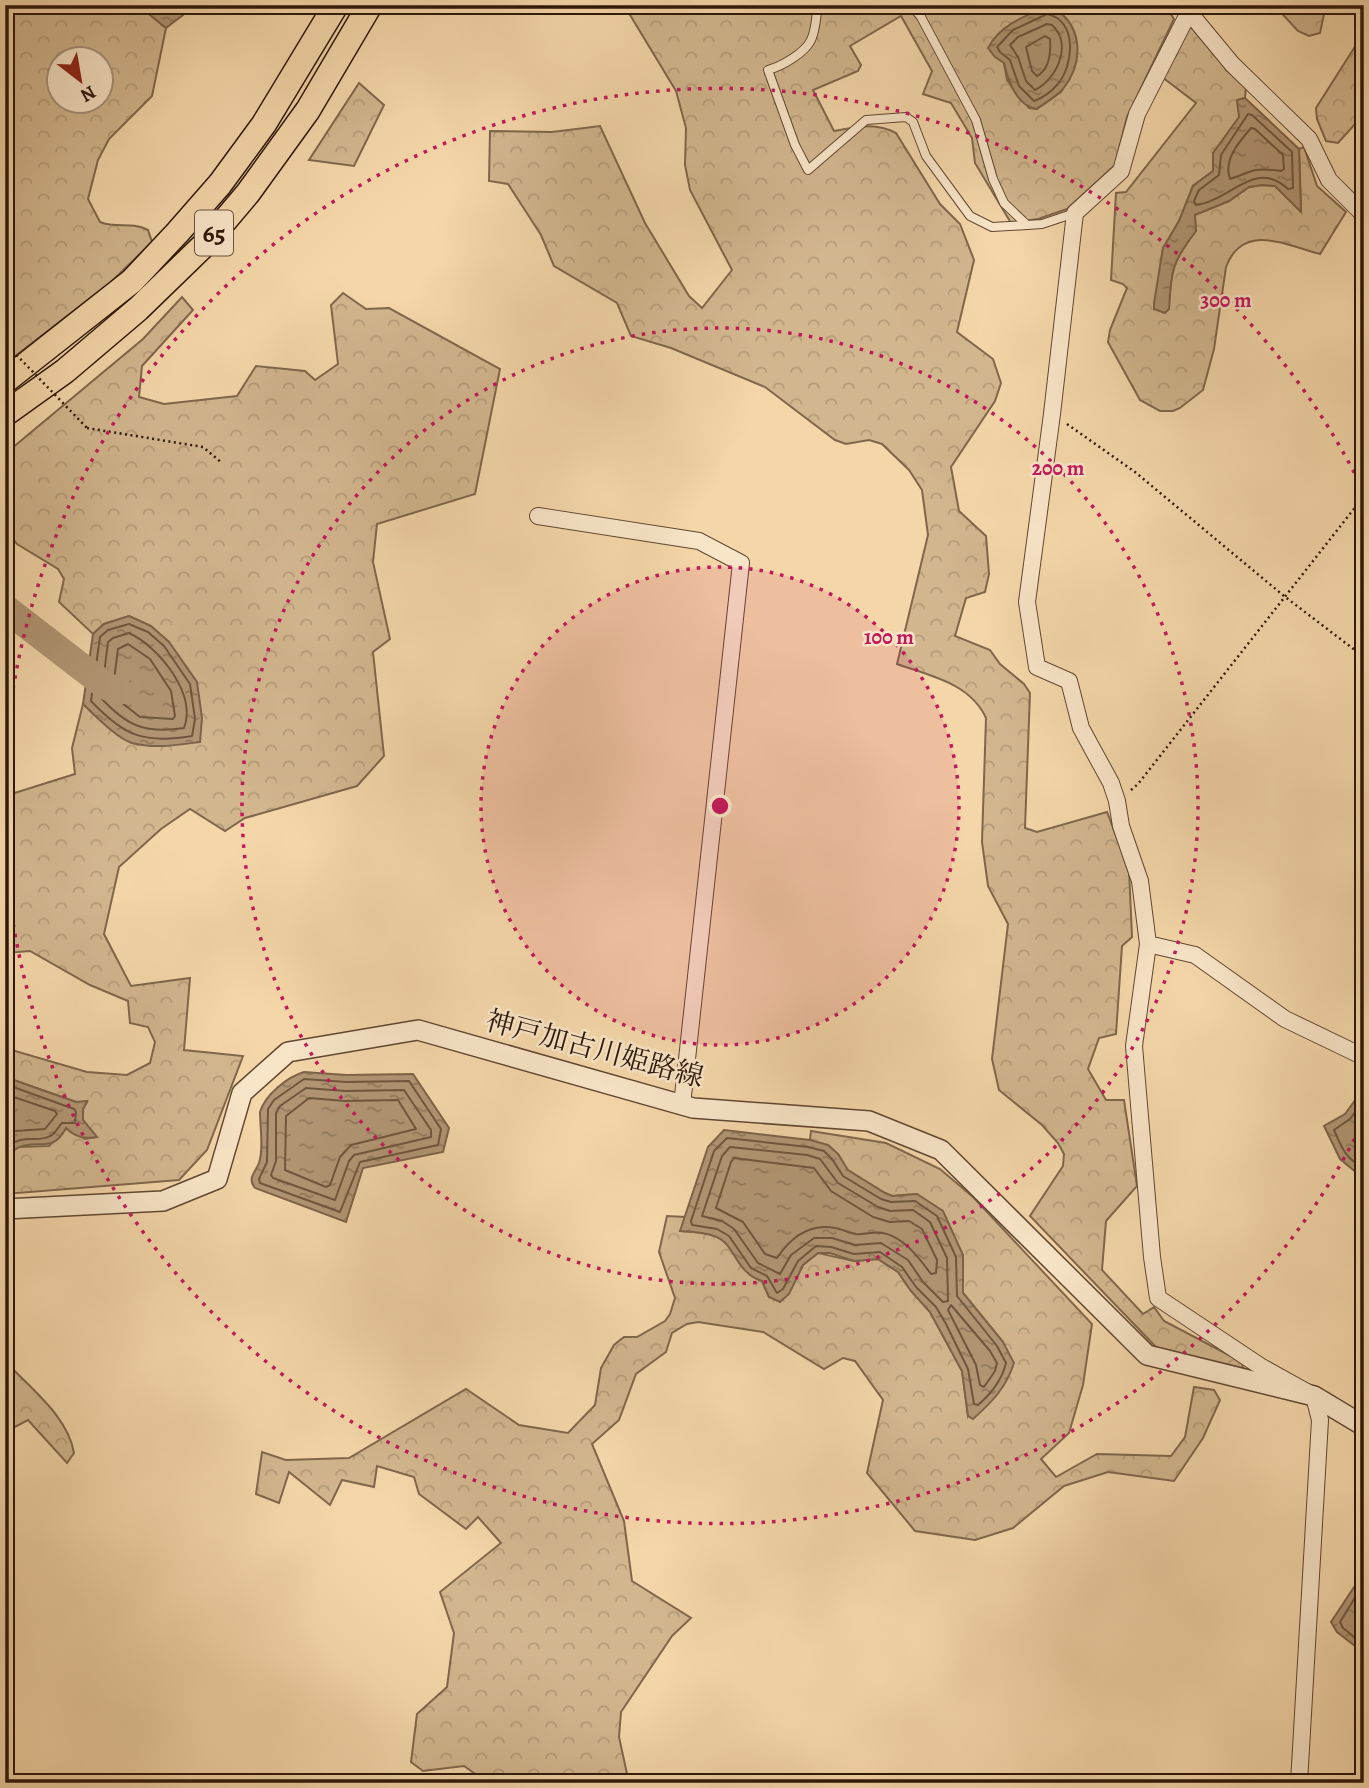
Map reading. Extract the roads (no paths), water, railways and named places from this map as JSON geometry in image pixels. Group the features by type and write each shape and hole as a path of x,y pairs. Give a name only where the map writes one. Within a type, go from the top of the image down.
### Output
{"main road":[{"name":"65","path":"5,381 132,282 178,232 220,184 264,124 336,5"},
{"name":"65","path":"5,414 76,362 138,309 205,244 248,193 308,110 370,5"}],"street":[{"path":"1299,1783 1320,1420 1314,1396 1260,1366 1158,1298 1134,1046 1148,944 1140,881 1121,826 1111,783 1081,728 1069,681 1037,667 1027,602 1075,213 1121,171 1137,114 1189,12 1233,64 1308,139 1329,180 1364,215"},
{"path":"538,516 699,541 741,563 682,1105"},
{"path":"1148,944 1195,955 1285,1019 1362,1050"},
{"name":"神戸加古川姫路線","path":"5,1209 163,1201 216,1179 242,1093 288,1052 418,1030 693,1108 869,1121 941,1150 1147,1355 1314,1396 1364,1426"}],"lane":[{"path":"818,5 811,42 776,68 768,70 795,145 808,170 866,120 906,117 913,122 926,156 970,216 992,227 1042,224 1075,213"},
{"path":"911,5 921,17 976,120 993,179 1004,204 1027,225"}],"water":[{"path":"138,5 176,5 183,15 166,28"},
{"path":"1049,6 1069,22 1077,43 1077,55 1075,66 1063,89 1036,109 1029,107 1019,97 1004,63 988,48 1007,27"},
{"path":"1245,98 1299,149 1301,212 1275,186 1262,185 1249,187 1229,201 1195,215 1196,231 1174,267 1169,309 1165,313 1154,309 1163,248 1179,221 1193,186 1213,171 1213,153 1239,117 1237,100"},
{"path":"129,616 151,626 169,642 197,682 202,718 200,742 157,746 132,743 113,731 83,704 93,634 104,624"},
{"path":"304,1072 346,1075 413,1074 449,1128 443,1152 363,1168 346,1222 255,1188 252,1178 259,1163 262,1145 260,1112 267,1099 278,1088"},
{"path":"5,1077 76,1102 87,1101 83,1109 83,1120 97,1137 80,1137 66,1128 56,1141 20,1147 5,1157"},
{"path":"1364,1088 1364,1173 1357,1173 1340,1159 1324,1126 1345,1114"},
{"path":"724,1130 810,1140 828,1145 838,1154 848,1170 885,1193 892,1196 917,1194 943,1211 963,1255 963,1293 1003,1342 1014,1363 998,1394 973,1419 968,1416 962,1371 930,1312 898,1272 878,1259 854,1261 830,1253 818,1253 803,1265 789,1294 780,1302 769,1297 762,1281 740,1265 721,1240 706,1234 680,1231 708,1147"},
{"path":"1364,1572 1364,1653 1337,1632 1331,1622"}],"waterway":[{"path":"5,608 106,686 119,691"}]}
